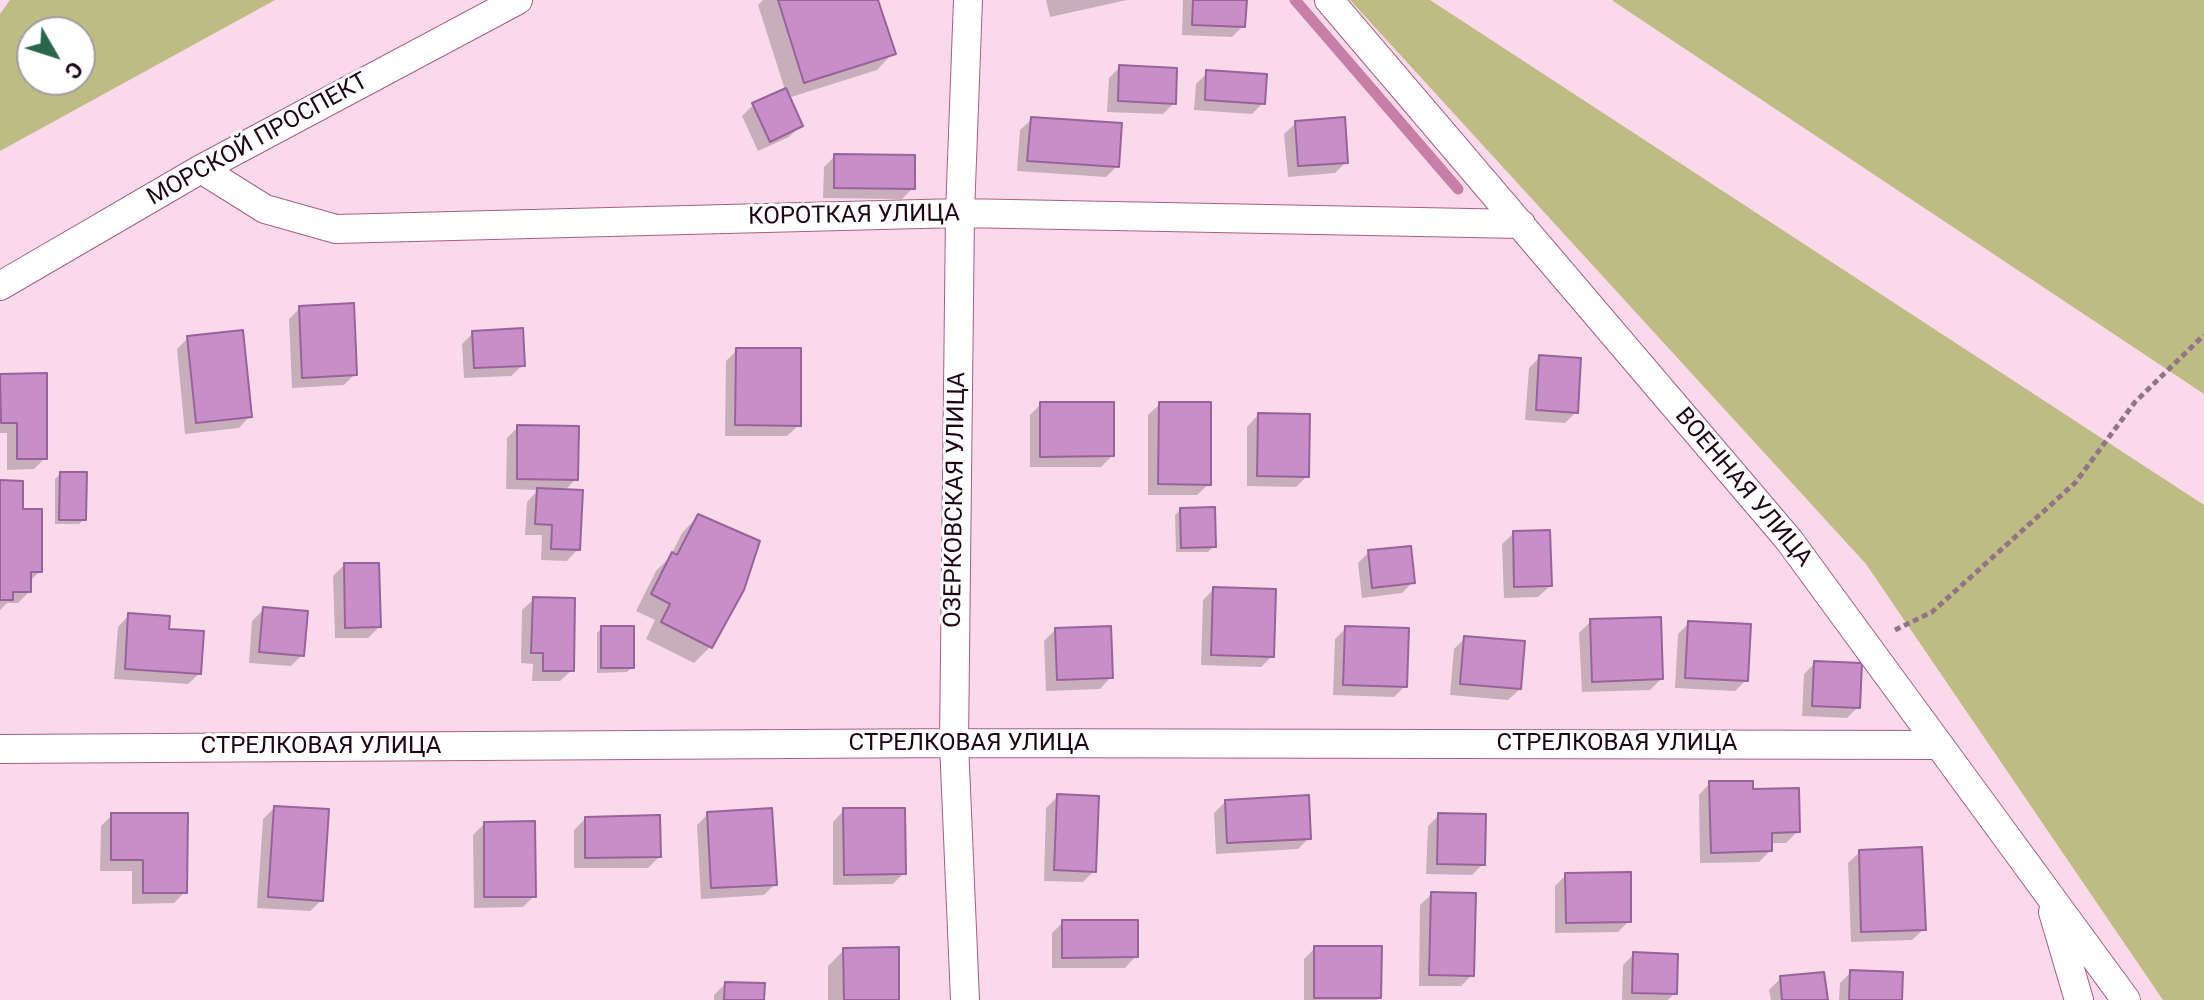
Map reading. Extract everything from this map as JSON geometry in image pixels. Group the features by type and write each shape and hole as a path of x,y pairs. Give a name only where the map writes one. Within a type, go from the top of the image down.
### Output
{"street":[{"name":"МОРСКОЙ ПРОСПЕКТ","path":"0,286 201,169 518,0"},
{"name":"ОЗЕРКОВСКАЯ УЛИЦА","path":"965,1000 954,743 960,213 968,0"},
{"name":"ВОЕННАЯ УЛИЦА","path":"1329,0 1789,540 2126,1000"},
{"name":"КОРОТКАЯ УЛИЦА","path":"201,169 265,209 336,229 960,213 1521,224"},
{"name":"СТРЕЛКОВАЯ УЛИЦА","path":"0,749 954,743 1938,745"},
{"path":"2047,892 2079,1000"}],"path":[{"path":"1865,644 1932,612 2075,483 2135,402 2204,335"}],"shaded area":[{"path":"10,0 275,0 0,151 0,14"},
{"path":"1350,0 1430,0 2204,505 2204,1000 2163,1000 1866,564"},
{"path":"2204,0 2204,394 1613,1"}],"building":[{"path":"778,0 878,0 896,54 804,83"},
{"path":"1193,0 1247,0 1245,27 1192,25"},
{"path":"1119,65 1177,68 1176,104 1118,101"},
{"path":"1206,70 1267,74 1265,104 1205,100"},
{"path":"786,88 803,126 770,142 752,103"},
{"path":"1031,117 1122,123 1119,167 1027,161"},
{"path":"1345,117 1348,163 1298,166 1295,121"},
{"path":"834,154 915,155 915,189 834,188"},
{"path":"354,303 357,375 302,378 299,306"},
{"path":"523,328 525,366 474,368 472,331"},
{"path":"243,330 252,417 196,423 187,336"},
{"path":"736,348 801,348 801,426 735,425"},
{"path":"1539,355 1581,358 1578,413 1536,410"},
{"path":"47,373 47,459 17,459 17,423 1,423 0,374"},
{"path":"1040,402 1114,402 1114,456 1040,457"},
{"path":"1159,402 1211,402 1211,485 1158,484"},
{"path":"1258,413 1310,414 1309,477 1257,476"},
{"path":"517,425 579,426 578,480 517,479"},
{"path":"60,472 87,472 86,520 59,520"},
{"path":"0,480 23,481 23,509 42,509 42,572 31,572 31,592 13,592 13,600 0,600"},
{"path":"537,488 583,490 580,550 551,549 552,525 535,524"},
{"path":"1215,507 1216,547 1181,548 1180,508"},
{"path":"698,514 760,541 744,590 712,648 661,622 670,604 651,594 672,552 677,555"},
{"path":"1550,530 1552,586 1514,587 1513,531"},
{"path":"1411,546 1415,583 1372,588 1368,550"},
{"path":"344,563 379,563 381,627 345,628"},
{"path":"1213,587 1276,589 1274,657 1211,655"},
{"path":"533,597 575,598 574,671 543,671 543,653 531,653"},
{"path":"263,607 308,611 304,656 259,652"},
{"path":"128,613 170,616 169,629 204,631 201,674 125,669"},
{"path":"1661,617 1663,679 1592,682 1590,619"},
{"path":"1688,621 1751,624 1748,681 1685,678"},
{"path":"601,626 634,626 634,668 601,668"},
{"path":"1111,626 1113,678 1057,680 1055,628"},
{"path":"1345,626 1409,628 1407,687 1343,685"},
{"path":"1464,636 1525,641 1521,689 1460,684"},
{"path":"1814,661 1862,663 1860,708 1812,706"},
{"path":"1709,781 1753,781 1753,789 1799,788 1800,832 1772,833 1772,851 1711,853"},
{"path":"1057,794 1099,796 1096,872 1054,870"},
{"path":"1309,795 1311,839 1227,843 1225,800"},
{"path":"274,806 329,809 323,901 268,897"},
{"path":"772,808 777,885 711,888 707,812"},
{"path":"843,808 905,808 906,874 844,875"},
{"path":"111,813 188,813 187,893 143,893 143,860 111,860"},
{"path":"1438,813 1486,814 1485,865 1437,864"},
{"path":"660,815 661,857 585,858 585,817"},
{"path":"535,821 536,897 484,897 484,822"},
{"path":"1922,847 1926,930 1861,932 1859,850"},
{"path":"1631,872 1631,922 1566,923 1565,873"},
{"path":"1431,892 1476,893 1474,976 1429,975"},
{"path":"1062,920 1138,920 1138,957 1062,958"},
{"path":"1314,946 1382,946 1381,998 1314,998"},
{"path":"899,947 899,1000 844,1000 843,948"},
{"path":"1633,952 1678,954 1677,994 1632,993"},
{"path":"1850,970 1903,972 1902,1000 1849,1000"},
{"path":"1824,972 1828,1000 1782,1000 1780,976"},
{"path":"725,982 765,983 764,1000 724,1000"}],"waterway":[{"path":"1295,0 1458,189"}]}
